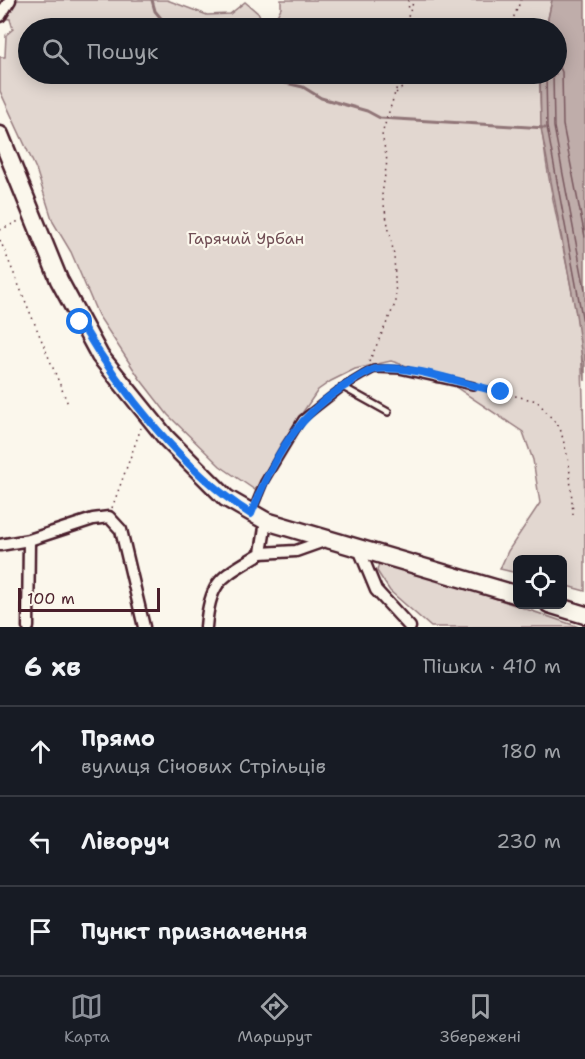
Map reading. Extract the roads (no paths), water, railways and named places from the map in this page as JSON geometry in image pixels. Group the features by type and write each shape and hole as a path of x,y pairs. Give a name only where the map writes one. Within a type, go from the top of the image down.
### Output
{"main road":[{"path":"0,135 59,280 100,356 125,390 206,480 226,498 259,517 327,540 513,593"},
{"path":"565,609 585,615"}],"street":[{"path":"0,16 10,0"},
{"path":"0,545 29,540 93,519 109,517 122,530 144,627"},
{"path":"259,517 261,553"},
{"path":"28,627 29,540"},
{"path":"206,627 216,584 224,576 261,553 296,551 327,540"},
{"path":"359,549 376,590 410,627"}],"lane":[{"path":"259,517 264,482 302,419 343,387 374,369 400,370 473,386"},
{"path":"343,387 388,412"}],"water":[{"path":"552,0 585,0 585,381 576,314 541,128 540,84 567,84 567,18 548,18"}],"waterway":[{"path":"152,0 155,11 161,18"},
{"path":"290,84 303,87 321,98 367,111 380,118 545,128"}],"park label":[{"name":"Гарячий Урбан","path":"246,238"}]}
